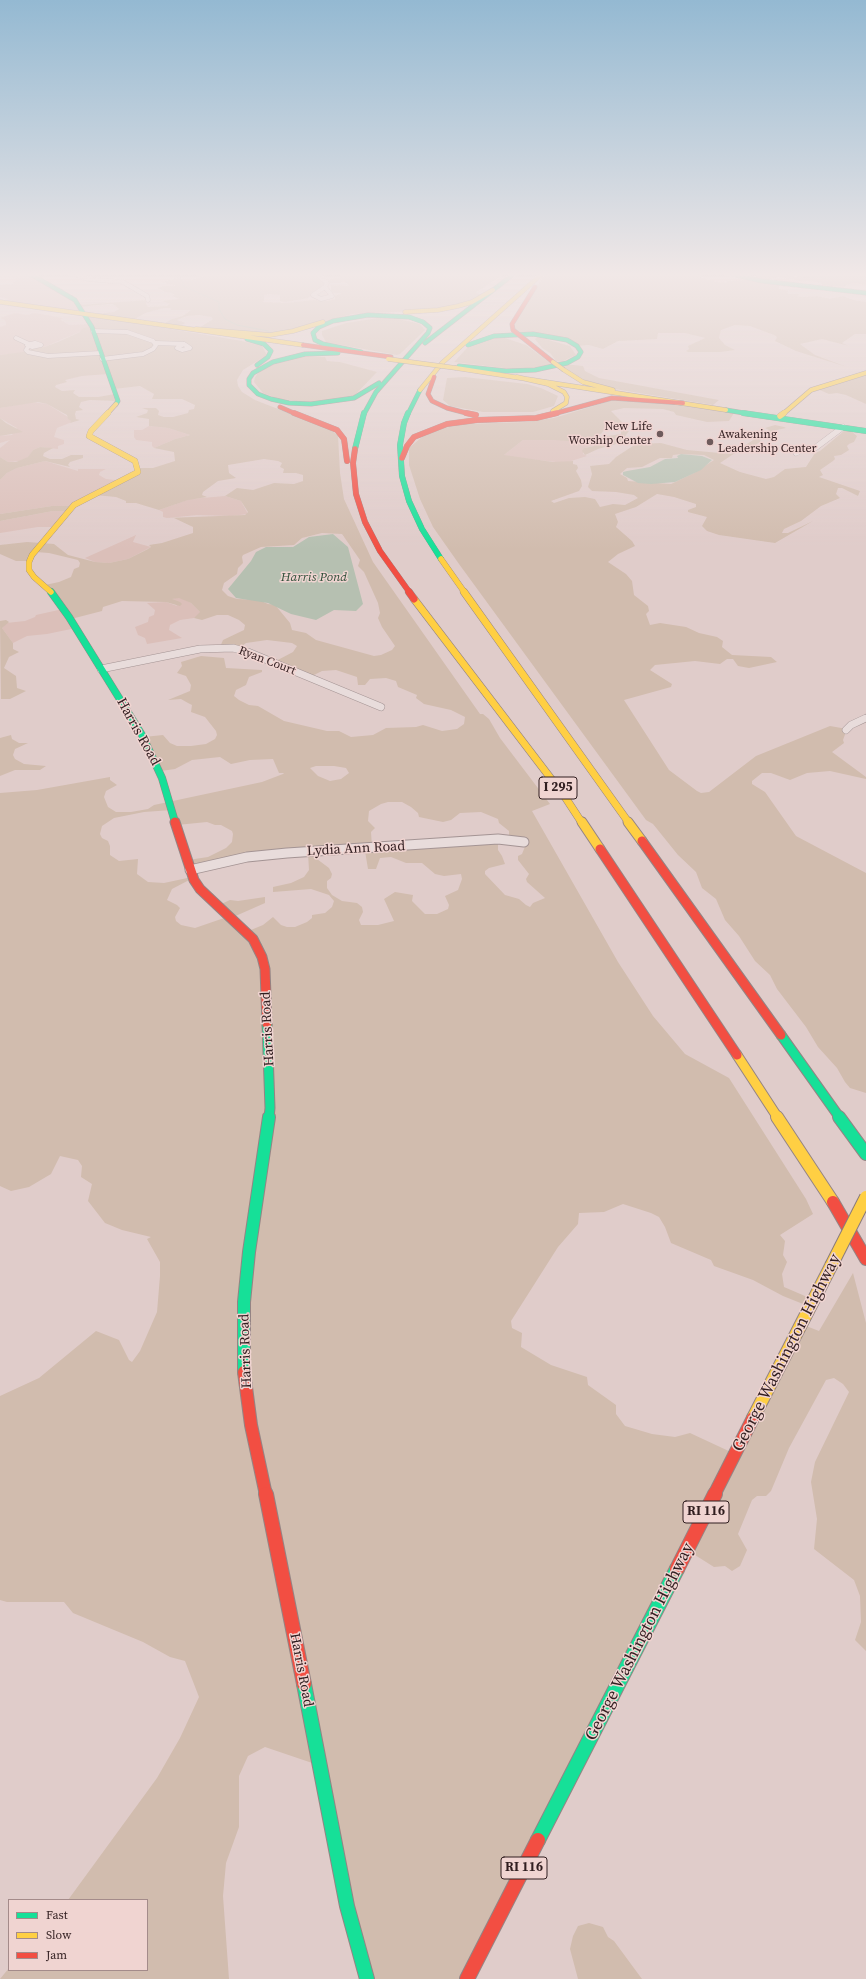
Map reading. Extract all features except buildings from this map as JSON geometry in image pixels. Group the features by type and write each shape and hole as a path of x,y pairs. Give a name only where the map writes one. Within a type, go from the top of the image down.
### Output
{"main road":[{"name":"Harris Road","path":"105,365 118,401 91,431 89,436 135,461 138,472 74,505 38,548 28,566 31,573 54,595 130,715 158,767 190,870 200,889 253,939 262,957 265,968 270,1108 247,1273 243,1342 244,1374 251,1425 276,1539 333,1840 347,1906 367,1979"},
{"path":"257,365 244,376 242,384 247,391 261,399 328,425 343,436 349,478 358,501"},
{"path":"265,365 258,368 250,376 249,383 258,394 275,400 300,404 326,403 345,400 364,393 399,365"},
{"name":"I 295","path":"399,365 373,397 359,428 353,463 358,501 368,529 384,558 530,749 572,808 795,1143 834,1203 866,1259"},
{"path":"446,365 790,418"},
{"path":"458,367 510,371 539,370 557,365"},
{"path":"558,365 582,382 613,390"},
{"path":"439,366 428,396 437,404 456,411 487,416 528,416 554,411 566,403 567,395 558,388 544,383 515,377"},
{"name":"I 295","path":"439,366 424,383 410,407 402,434 400,463 403,482 411,508 422,529 438,555 866,1154"},
{"path":"458,367 866,431"},
{"path":"780,416 811,390 866,374"},
{"path":"400,463 407,446 414,437 428,430 447,424 477,420 536,418 592,402 612,398 644,399 683,403"},
{"name":"George Washington Highway","path":"467,1979 866,1197"}],"street":[{"path":"796,453 803,449 814,448 843,427"},
{"name":"Ryan Court","path":"101,669 200,649 233,648 248,652 381,707"},
{"path":"846,730 851,725 866,718"},
{"name":"Lydia Ann Road","path":"190,870 247,857 287,853 498,839 524,842"}],"shaded area":[{"path":"0,365 250,365 243,370 237,380 238,386 242,392 255,400 327,428 338,435 340,473 344,499 373,562 480,714 483,714 489,719 500,738 550,804 532,811 618,962 653,1016 685,1054 729,1078 806,1199 813,1214 780,1235 785,1241 783,1255 787,1262 782,1274 784,1287 812,1299 808,1306 783,1296 753,1280 714,1266 711,1260 671,1243 665,1227 659,1217 623,1204 604,1212 579,1213 578,1224 558,1247 511,1321 512,1328 522,1333 521,1347 551,1365 587,1377 588,1385 616,1405 616,1414 625,1426 652,1434 675,1437 690,1433 733,1453 801,1324 819,1331 853,1273 866,1323 866,1651 855,1640 861,1622 860,1596 854,1580 814,1549 817,1519 811,1482 815,1462 849,1392 843,1384 834,1378 826,1380 789,1448 771,1491 766,1496 757,1496 752,1500 738,1534 747,1550 740,1566 732,1571 725,1566 714,1567 687,1550 466,1979 367,1979 321,1766 265,1747 248,1756 239,1776 239,1827 226,1863 223,1896 229,1979 0,1979 8,1969 8,1971 148,1971 148,1899 69,1899 157,1778 180,1738 199,1697 185,1661 170,1657 143,1642 73,1613 64,1602 7,1602 0,1600 0,1396 39,1378 96,1331 119,1340 129,1360 132,1362 140,1351 157,1312 160,1262 147,1239 151,1237 122,1230 105,1223 88,1201 92,1184 81,1177 82,1166 78,1160 60,1156 51,1174 29,1187 11,1191 0,1186 0,793 37,790 110,777 110,780 117,785 106,791 104,797 108,807 116,812 131,812 148,809 154,805 262,782 283,774 284,773 279,773 273,759 250,760 231,764 220,757 192,760 175,769 161,771 144,737 163,735 170,743 177,746 191,746 206,744 215,739 217,735 216,731 205,717 191,712 192,705 181,699 168,700 190,691 191,685 186,676 177,673 182,666 181,662 201,656 224,658 226,668 262,670 262,672 249,677 246,685 236,690 234,696 239,700 249,705 258,706 284,721 327,731 339,731 351,737 373,735 386,728 416,727 423,725 442,731 457,729 464,724 465,717 451,710 424,704 416,698 417,695 398,687 396,681 386,678 370,679 365,685 358,685 357,677 336,670 322,671 310,677 274,662 293,652 297,646 292,643 267,640 246,643 238,649 220,647 223,640 244,630 245,625 239,620 228,615 217,615 202,620 194,618 200,612 191,603 179,598 172,599 180,602 182,604 180,606 166,602 122,601 103,607 102,611 71,619 45,585 59,582 71,577 74,569 79,567 80,563 78,560 49,553 36,552 29,561 16,561 0,554 0,545 27,542 54,544 68,555 95,562 109,563 128,559 151,547 149,545 162,543 193,533 193,527 174,518 167,518 245,515 248,512 241,501 225,496 237,488 253,490 274,483 294,484 303,481 303,475 296,473 283,473 284,469 280,467 282,463 264,459 228,465 229,473 236,478 218,481 203,492 202,495 207,497 188,500 159,510 136,503 126,503 126,501 116,497 94,495 134,476 137,474 138,468 153,468 175,461 174,452 154,448 175,439 190,435 168,428 149,426 149,419 136,417 147,413 148,410 142,408 156,408 159,411 158,415 173,417 188,413 189,410 194,409 195,405 182,399 152,399 154,394 140,386 114,389 109,374 82,376 65,380 67,382 56,385 55,387 62,391 75,390 73,393 79,397 98,397 115,394 117,401 90,400 81,402 79,407 83,410 76,411 75,414 76,419 80,420 70,423 71,421 68,419 67,415 47,404 38,402 0,408","holes":["322,533 342,534 360,560 358,566 364,572 378,603 380,613 378,618 382,627 395,646 392,650 381,655 374,656 316,640 306,633 292,630 290,623 276,606 278,605 268,604 259,600 237,599 228,596 222,590 224,583 237,574 238,568 243,563 243,555 261,547 294,545 302,538","316,766 346,768 349,773 341,779 330,781 318,776 310,768","388,802 402,802 418,813 419,817 443,822 451,820 460,813 481,812 498,819 499,823 509,831 509,839 526,844 522,854 518,856 518,860 529,874 526,879 527,882 545,898 533,903 530,907 519,899 505,895 485,874 485,871 489,868 505,864 498,850 498,840 372,847 371,832 375,828 368,821 369,811","172,810 177,825 207,822 215,825 221,825 232,831 232,842 226,848 208,857 188,860 192,871 253,857 308,853 309,870 304,877 291,883 273,887 273,892 311,889 329,895 334,901 332,907 325,913 312,915 312,918 307,922 295,927 281,925 273,917 263,925 246,932 231,918 265,903 265,897 238,901 230,900 217,906 227,917 195,928 181,925 176,921 175,917 180,908 167,900 172,889 193,878 164,883 148,882 137,874 138,859 119,861 110,855 110,846 108,841 102,838 100,834 102,826 114,818 144,812","365,851 368,869 376,869 380,858 391,857 406,863 422,863 435,874 444,876 461,874 462,879 458,890 445,896 449,905 448,909 437,914 425,914 412,901 413,895 395,892 384,899 394,921 378,925 361,925 359,920 363,912 362,907 357,903 342,901 332,895 327,888 327,881 331,878 332,874 329,868 309,853"]},
{"path":"272,365 352,365 377,372 354,396 344,399 311,402 279,399 263,393 254,382 255,377 259,372"},
{"path":"482,365 551,365 520,370"},
{"path":"559,366 583,366 585,371 599,378 719,400 713,405 596,386"},
{"path":"866,374 866,404 846,395 837,393 829,394 815,388"},
{"path":"465,377 527,384 541,388 558,396 554,406 533,412 483,412 450,406 443,400 447,378"},
{"path":"613,400 655,401 734,413 729,421 707,422 676,415 674,412 663,409 624,408 611,411 623,423 604,430 601,434 594,435 597,440 602,440 607,436 621,434 621,430 629,431 620,443 598,449 585,455 582,451 584,448 594,446 594,443 554,440 523,440 504,455 553,462 573,461 573,464 577,465 578,468 576,471 581,480 582,486 579,491 551,501 554,503 569,498 585,497 595,499 600,507 613,504 625,505 638,498 634,495 616,492 592,491 588,487 592,474 590,466 609,464 616,457 636,444 661,443 687,450 731,454 769,430 765,428 775,425 784,427 786,428 772,431 761,438 760,442 747,450 738,451 720,463 740,472 766,479 774,477 785,469 806,467 815,453 820,451 844,431 851,431 857,436 854,442 847,446 849,450 841,455 834,456 835,459 833,461 820,470 823,475 819,477 860,491 858,496 842,488 838,488 836,494 840,498 821,506 801,521 784,529 782,533 788,533 813,521 775,543 719,535 707,531 702,526 707,517 688,512 688,510 696,507 696,504 674,497 657,494 636,507 615,514 618,522 616,527 632,541 635,546 618,554 608,562 626,574 632,581 634,595 648,606 649,611 646,614 650,625 660,623 686,627 699,633 717,637 723,641 722,647 732,655 771,657 777,662 749,668 738,666 733,659 727,659 720,664 695,661 655,665 650,670 672,684 671,687 624,700 669,770 697,791 701,793 709,792 756,756 830,726 847,729 843,740 844,743 832,752 866,777 866,779 830,771 807,773 790,780 771,773 762,773 752,781 752,784 765,792 796,836 866,873 866,1093 850,1088 845,1082 837,1068 818,1047 806,1027 777,989 770,975 755,961 739,936 725,920 716,899 702,888 696,872 678,855 653,824 646,820 459,564 433,527 420,499 409,465 409,448 422,437 443,428 466,424 526,422 554,418","holes":["673,455 704,455 714,460 694,473 671,484 628,481 627,478 620,474 627,468 642,467 660,458 672,458"]},
{"path":"32,402 47,404 68,417 72,422 57,428 54,437 64,440 64,444 58,446 58,449 40,447 33,450 29,457 20,461 8,462 0,457 0,448 10,440 0,443 0,436 12,435 17,428 0,418 0,408"},
{"path":"0,418 6,423 23,432 0,436"},
{"path":"149,426 168,428 190,435 175,439 154,448 152,446 152,442 136,440 134,437 134,430 142,430"},
{"path":"523,440 566,440 591,443 595,445 584,448 583,454 587,456 565,463 510,457 504,455"},
{"path":"40,447 53,448 44,453 43,456 50,459 62,459 71,455 83,455 83,458 70,462 68,465 70,467 45,461 17,468 7,473 0,480 0,457 8,462 16,462 28,457 33,450"},
{"path":"45,461 78,471 78,469 106,469 100,472 99,475 106,479 123,481 73,506 52,506 0,514 0,480 7,473 17,468"},
{"path":"225,496 241,501 248,514 231,516 197,515 167,518 163,517 163,512 159,510 190,499"},
{"path":"52,506 73,506 68,511 53,511 0,521 0,514"},
{"path":"53,511 68,511 54,527 38,527 0,533 0,521"},
{"path":"136,535 133,542 151,547 128,559 109,563 95,562 85,558"},
{"path":"179,597 191,603 201,613 199,616 180,620 170,625 169,630 182,638 147,644 145,638 138,635 135,627 148,622 149,617 154,615 155,610 147,603 166,602 177,606 172,599"},
{"path":"63,609 76,628 47,634 27,636 13,643 2,628 6,623 25,621 35,617 36,615"},
{"path":"6,620 9,622 2,628 13,643 13,649 19,652 9,657 4,668 16,676 17,688 26,691 10,699 1,699 0,621"},
{"path":"11,735 12,739 19,743 28,743 15,749 13,755 15,759 24,764 46,766 40,770 15,770 0,776 0,738"},
{"path":"589,1923 603,1927 608,1937 614,1941 642,1979 578,1979 570,1949 573,1936 578,1926"}],"water":[{"path":"681,454 702,456 712,460 701,470 675,482 651,484 638,483 623,475 623,472 650,467 665,459 678,458 677,456"},
{"name":"Harris Pond","path":"333,534 348,547 363,604 356,611 334,610 316,620 291,614 268,603 236,598 228,589 251,561 256,552 266,547 293,547 309,537"}],"traffic: fast":[{"path":"105,365 118,401 116,404"},
{"path":"267,365 253,373 249,379 249,385 258,394 289,403 311,404 354,398 379,383"},
{"path":"355,449 362,417 376,392 399,365"},
{"path":"459,366 506,371 535,370 556,365"},
{"path":"420,390 415,397 404,423 400,445 402,476 409,501 422,529 441,559"},
{"path":"726,410 866,431"},
{"path":"51,592 69,617 142,735 162,778 175,822"},
{"path":"244,1372 244,1302 249,1252 270,1108 267,1024"},
{"path":"781,1035 866,1154"},
{"path":"538,1840 677,1569"},
{"path":"304,1684 347,1906 367,1979"}],"traffic: slow":[{"path":"436,365 456,368"},
{"path":"420,390 440,365"},
{"path":"558,365 564,370"},
{"path":"456,368 726,410"},
{"path":"564,370 583,382 613,390"},
{"path":"780,416 811,390 866,373"},
{"path":"517,377 548,384 564,392 567,397 566,403 553,411"},
{"path":"51,592 34,577 29,570 29,562 32,555 74,505 138,472 135,461 89,436 91,431 116,404"},
{"path":"441,559 642,841"},
{"path":"414,599 565,797 600,849"},
{"path":"737,1055 833,1202"},
{"path":"831,1266 866,1197"},
{"path":"753,1418 831,1266"}],"traffic: jam":[{"path":"434,377 428,394 432,401 447,408 476,415"},
{"path":"402,458 407,446 414,437 447,424 477,420 536,418 612,398 683,403"},
{"path":"280,407 337,430 344,439 347,461"},
{"path":"355,449 353,463 356,494 365,522 380,551 414,599"},
{"path":"175,822 194,880 200,889 253,939 262,957 265,969 267,1024"},
{"path":"642,841 781,1035"},
{"path":"600,849 737,1055"},
{"path":"833,1202 866,1259"},
{"path":"244,1372 251,1425 276,1539 304,1684"},
{"path":"677,1569 753,1418"},
{"path":"467,1979 538,1840"}],"place":[{"name":"New Life Worship Center","path":"660,434"},
{"name":"Awakening Leadership Center","path":"710,442"}]}
